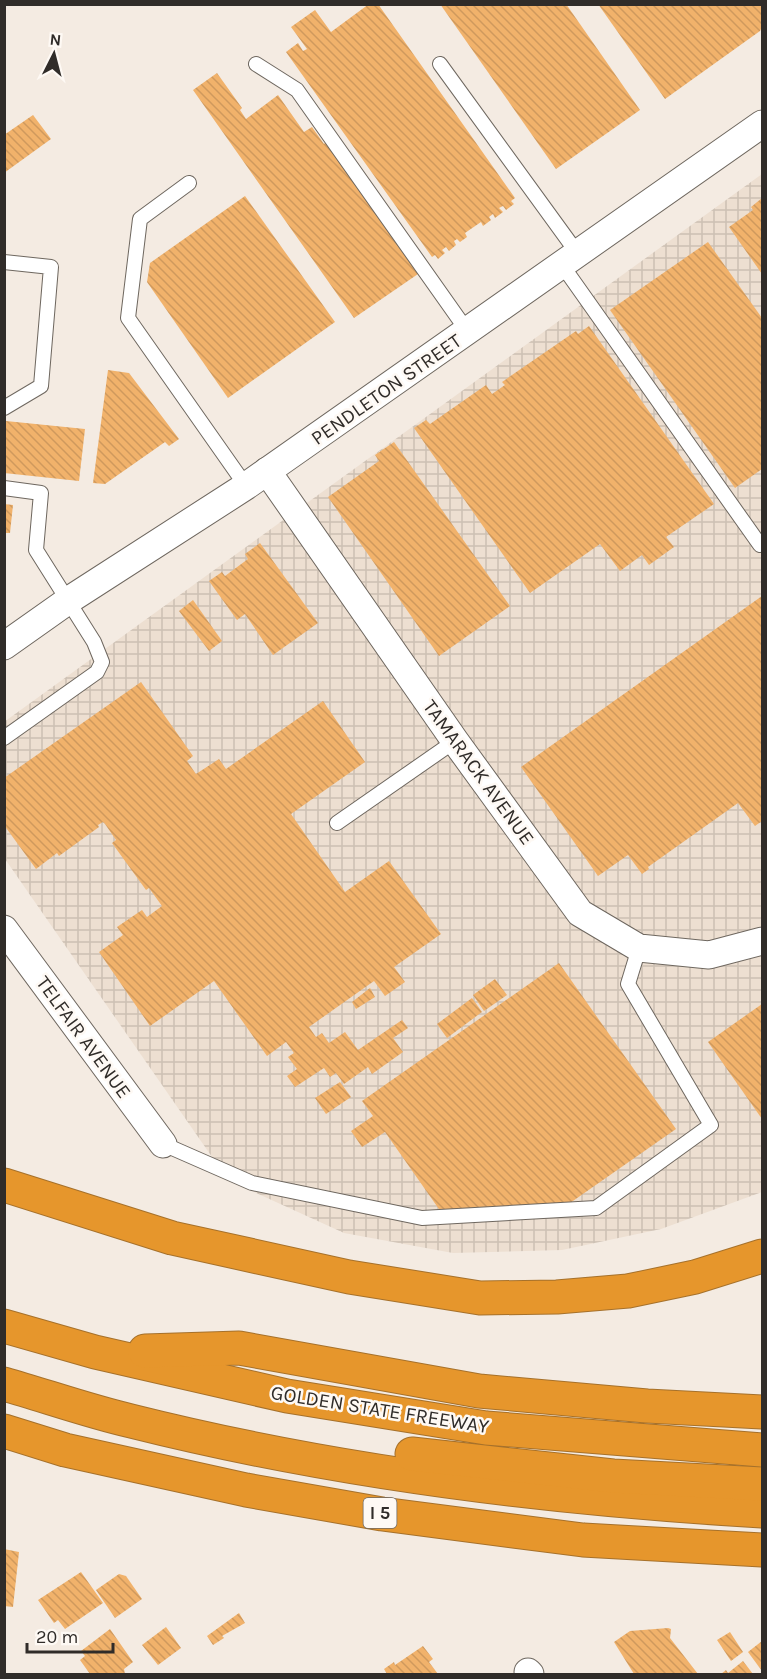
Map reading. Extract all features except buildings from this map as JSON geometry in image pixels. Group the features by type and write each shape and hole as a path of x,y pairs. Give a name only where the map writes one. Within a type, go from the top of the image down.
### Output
{"highway":[{"path":"4,1185 172,1238 349,1277 480,1298 557,1298 628,1291 695,1277 762,1256"},
{"name":"GOLDEN STATE FREEWAY","path":"4,1326 95,1352 287,1396 486,1428 762,1450"},
{"path":"95,1352 239,1348 479,1391 647,1406 762,1412"},
{"path":"4,1362 113,1394 260,1428 390,1452 613,1476 762,1484"},
{"path":"4,1384 130,1421 351,1467 526,1493 762,1511"},
{"name":"I 5","path":"4,1431 65,1450 246,1490 382,1514 583,1540 762,1550"}],"street":[{"name":"PENDLETON STREET","path":"4,646 69,600 256,479 762,124"},
{"name":"TAMARACK AVENUE","path":"256,479 455,741 580,912 639,948 709,955 762,941"},
{"name":"TELFAIR AVENUE","path":"4,929 163,1144"}],"lane":[{"path":"256,64 297,90 468,332"},
{"path":"440,64 760,545"},
{"path":"189,183 140,219 128,318 256,479"},
{"path":"4,262 51,267 41,386 4,408"},
{"path":"4,488 41,493 36,550 94,642 102,662 97,672 4,738"},
{"path":"337,823 455,741"},
{"path":"163,1144 252,1183 422,1218 596,1208 711,1125 628,984 639,948"}],"shaded area":[{"path":"762,174 762,1192 661,1229 562,1250 453,1253 344,1233 228,1180 5,859 4,722"}]}
